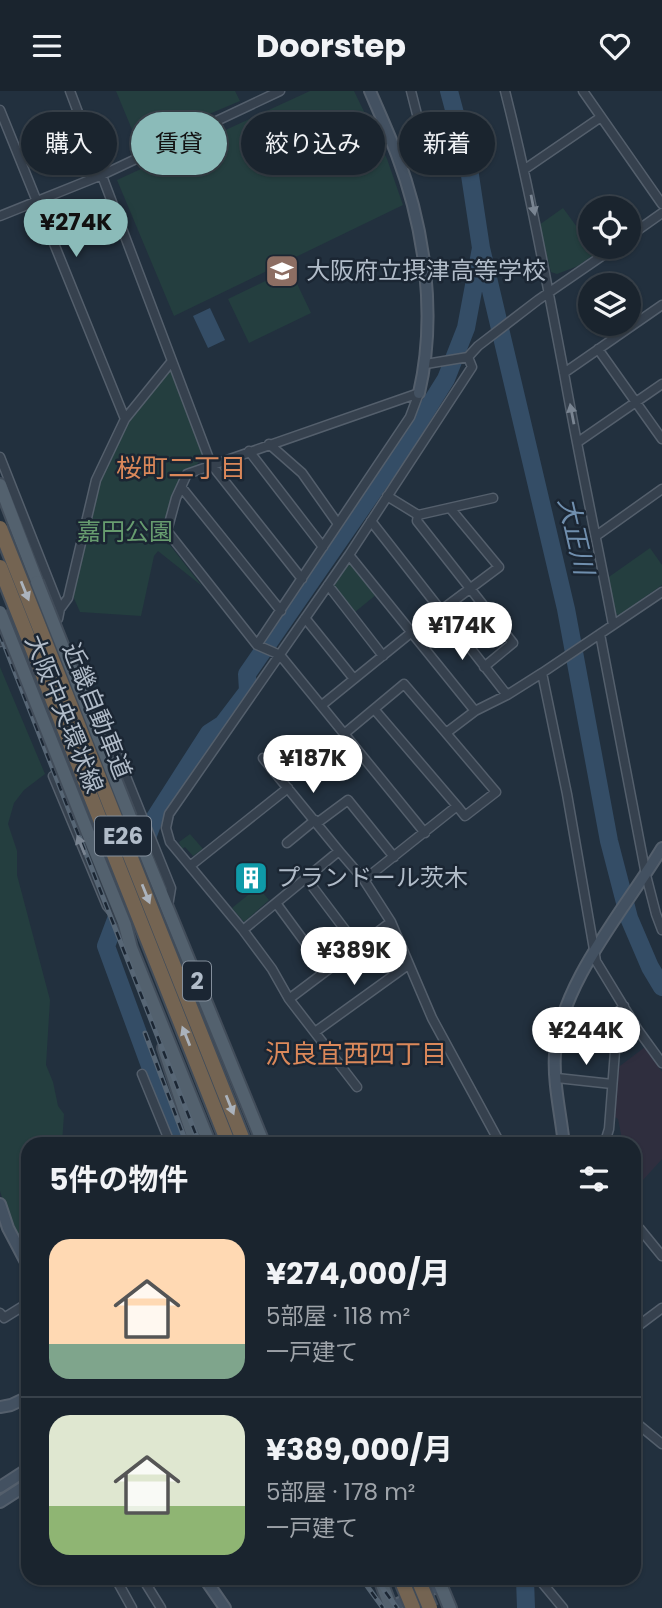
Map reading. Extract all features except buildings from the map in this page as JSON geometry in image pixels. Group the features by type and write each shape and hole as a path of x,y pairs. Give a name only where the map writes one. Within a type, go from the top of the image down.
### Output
{"highway":[{"name":"近畿自動車道","path":"0,528 242,1137"},
{"name":"近畿自動車道","path":"0,567 226,1137"},
{"path":"403,1585 413,1608"},
{"path":"420,1585 430,1608"}],"main road":[{"name":"大阪中央環状線","path":"0,485 130,817 261,1137"},
{"name":"大阪中央環状線","path":"0,612 207,1137"},
{"path":"131,948 193,1137"},
{"path":"381,1585 389,1605"},
{"path":"443,1585 450,1608"}],"street":[{"path":"70,91 211,464 302,579"},
{"path":"0,216 102,176 280,91"},
{"path":"257,645 410,417 431,363 422,250 398,157 370,91"},
{"path":"411,91 416,112"},
{"path":"506,91 526,169 613,625"},
{"path":"583,91 662,204"},
{"path":"0,110 125,419"},
{"path":"526,169 601,117"},
{"path":"641,228 662,213"},
{"path":"431,363 468,357 478,346 538,300 597,259"},
{"path":"564,373 662,305"},
{"path":"598,349 662,439"},
{"path":"357,1087 289,999 272,969 243,930 170,842 166,828 169,814 349,555 472,367 468,357"},
{"path":"0,642 58,619 60,609 68,598 96,480 125,419 172,361"},
{"path":"578,442 662,384"},
{"path":"419,393 187,474 176,498 167,531 257,645 280,655 425,834"},
{"path":"270,443 302,473 338,524"},
{"path":"249,451 323,547"},
{"path":"0,457 60,609"},
{"path":"181,488 281,611"},
{"path":"596,536 662,489"},
{"path":"387,496 418,515 493,498"},
{"path":"322,705 412,632 499,567 450,507"},
{"path":"418,515 417,521 513,643 484,667"},
{"path":"371,521 507,695"},
{"path":"349,555 475,711"},
{"path":"328,585 383,656"},
{"path":"446,733 475,711 507,695 662,591"},
{"path":"306,618 354,679"},
{"path":"599,635 646,875 662,930"},
{"path":"544,671 597,948 596,961 662,1063"},
{"path":"344,734 374,709 404,684 496,792 465,816 374,709"},
{"path":"125,925 107,906 53,776 115,749 171,888 167,908"},
{"path":"263,758 364,880 391,922 432,1019 497,1137"},
{"path":"190,866 288,788"},
{"path":"287,843 348,800 394,857"},
{"path":"364,880 457,806"},
{"path":"563,1137 555,1054 565,1006 597,948 662,848"},
{"path":"243,930 339,851"},
{"path":"306,878 358,947"},
{"path":"276,902 326,971"},
{"path":"289,999 391,922"},
{"path":"316,1032 408,965"},
{"path":"606,1137 618,1012 624,1006"},
{"path":"142,1074 168,1137"},
{"path":"557,1078 612,1084"},
{"path":"0,1204 8,1228 21,1253"},
{"path":"641,1230 662,1256"},
{"path":"0,1313 4,1318 21,1307"},
{"path":"641,1324 662,1308"},
{"path":"0,1407 21,1400"},
{"path":"641,1427 662,1444"},
{"path":"0,1487 21,1474"},
{"path":"0,1502 21,1488"},
{"path":"119,1585 132,1608"},
{"path":"147,1585 161,1608"},
{"path":"209,1585 225,1608"},
{"path":"389,1605 433,1585"},
{"path":"544,1585 563,1608"}],"shaded area":[{"path":"210,308 225,340 208,348 193,316"},
{"path":"645,1047 662,1072 662,1159 643,1180 641,1137 622,1137 618,1119 615,1117 616,1069"}],"green space":[{"path":"116,91 235,91 240,101 214,112 131,112 131,127"},
{"path":"310,91 354,91 364,112 264,112"},
{"path":"241,123 241,175 385,175 385,155 403,205 174,316 117,180 131,174 227,175 227,129"},
{"path":"563,208 578,228 578,259 588,259 557,274 551,272 539,225"},
{"path":"290,269 311,313 249,343 228,299"},
{"name":"嘉円公園","path":"171,369 206,455 196,465 185,470 172,495 162,535 202,586 158,551 154,556 141,616 80,612 73,596 100,481 130,420"},
{"path":"650,548 662,565 662,585 619,615 615,614 606,579"},
{"path":"349,561 377,594 355,612 333,585"},
{"path":"0,667 45,774 24,790 14,803 8,824 17,851 17,875 50,1000 46,1065 58,1106 64,1114 62,1137 21,1137 21,1245 0,1191"},
{"path":"190,834 203,849 193,856 185,847 182,849 179,842"},
{"path":"258,887 269,900 244,922 232,908"}],"waterway":[{"name":"大正川","path":"449,91 468,162 481,248 566,609 609,841 629,918 650,967 662,987"},
{"path":"176,1137 106,946 154,819 209,733 223,724 248,691 247,674 399,454 446,379 466,328 481,248"},
{"path":"525,1585 526,1608"}],"railway":[{"path":"0,634 197,1137"},
{"path":"145,1033 184,1137"},
{"path":"366,1585 383,1608"},
{"path":"380,1585 397,1608"}],"place":[{"name":"大阪府立摂津高等学校","path":"282,271"},
{"name":"プランドール茨木","path":"251,878"}],"district":[{"name":"桜町二丁目","path":"181,468"},
{"name":"沢良宜西四丁目","path":"356,1054"}]}
